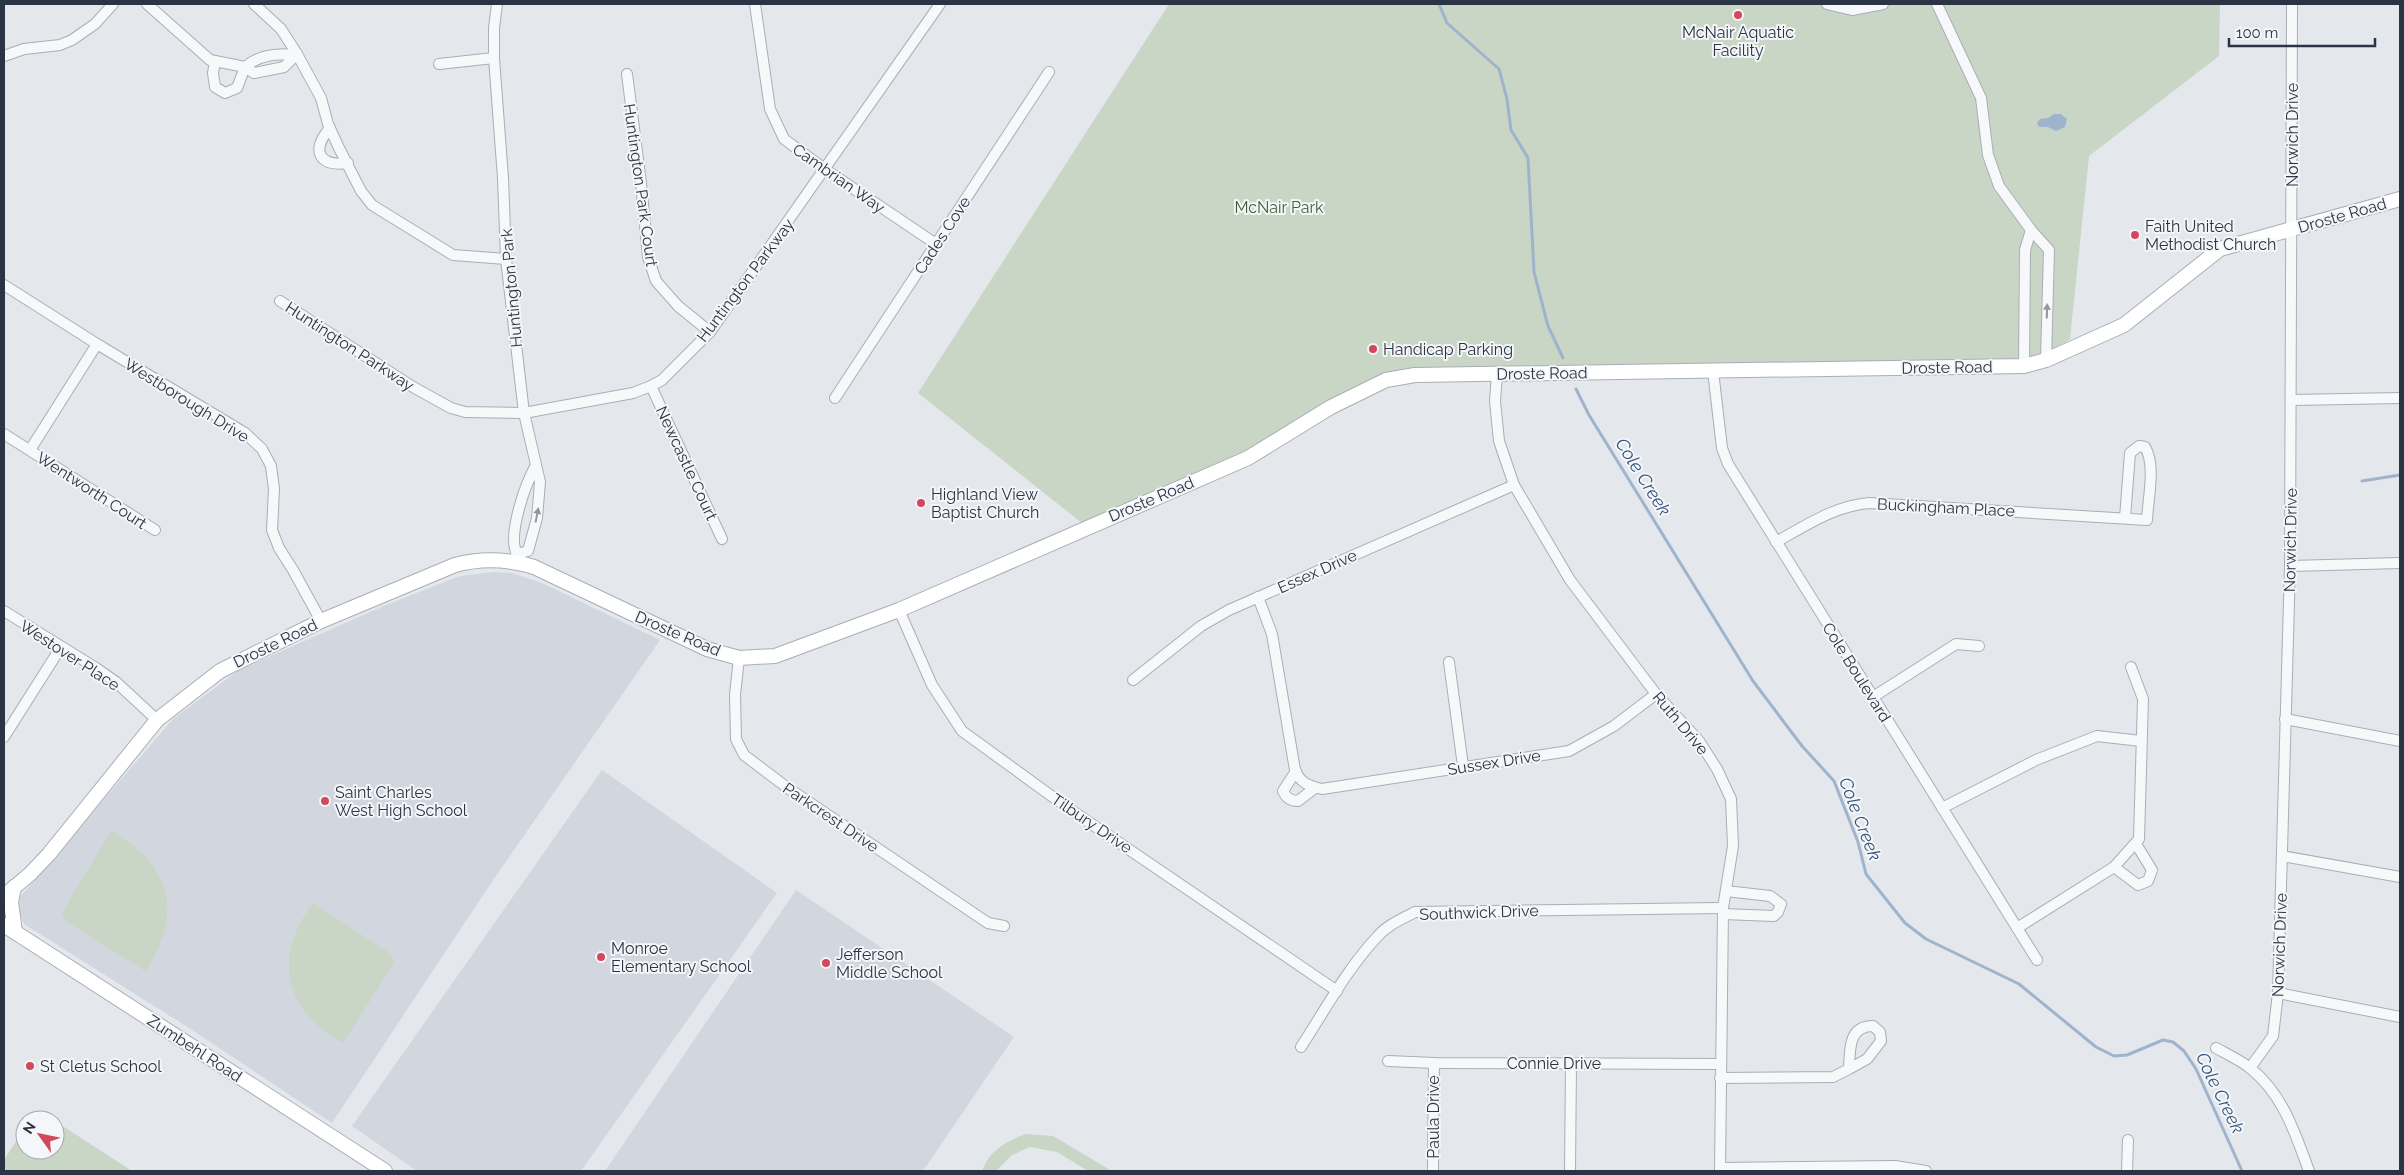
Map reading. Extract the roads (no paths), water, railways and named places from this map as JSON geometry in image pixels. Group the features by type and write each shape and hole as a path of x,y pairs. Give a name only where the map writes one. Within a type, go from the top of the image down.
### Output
{"street":[{"path":"4,56 24,49 60,45 72,40 95,24 113,4"},
{"path":"147,4 210,60 245,67 254,73 284,66 297,54"},
{"path":"254,4 281,29 297,54 321,98 330,128 361,190 372,205 453,255 506,259"},
{"name":"Huntington Park","path":"497,4 494,28 494,58 503,178 506,259 524,413 540,482 537,518 528,550 515,557"},
{"name":"Cambrian Way","path":"755,4 764,83 774,122 784,139 826,170 936,244"},
{"name":"Huntington Parkway","path":"280,301 413,387 451,408 496,414 524,413 633,393 651,386 662,380 710,332 826,170 940,4"},
{"path":"1827,4 1852,10 1883,4"},
{"path":"1937,4 1981,98 1988,154 1999,186 2031,230 2049,250 2046,360"},
{"name":"Norwich Drive","path":"2250,1068 2273,1036 2278,993 2284,719 2290,566 2292,4"},
{"path":"215,61 213,73 215,87 225,93 237,88 245,67 255,58 279,54 297,54"},
{"path":"439,64 494,58"},
{"name":"Cades Cove","path":"835,398 1049,72"},
{"name":"Huntington Park Court","path":"626,74 641,183 648,257 656,281 678,306 710,332"},
{"path":"330,128 322,137 318,148 320,154 326,162 348,163"},
{"name":"Droste Road","path":"9,892 48,854 157,720 220,671 321,621 441,570 470,562 515,557 707,649 740,658 775,656 899,610 1248,458 1331,407 1386,380 1415,375 2024,366 2046,360 2124,325 2220,249 2400,199"},
{"path":"2024,366 2025,250 2031,230"},
{"name":"Westborough Drive","path":"4,285 97,344 246,433 262,449 271,466 274,489 272,530 278,548 294,570 321,621"},
{"path":"30,450 97,344"},
{"name":"Cole Boulevard","path":"1713,371 1724,455 1776,542 2038,960"},
{"name":"Ruth Drive","path":"1497,374 1495,401 1499,441 1514,485 1570,580 1656,694 1699,741 1717,769 1731,799 1733,846 1723,911 1720,1170"},
{"name":"Newcastle Court","path":"651,386 722,539"},
{"path":"2292,400 2400,398"},
{"name":"Wentworth Court","path":"4,434 155,530"},
{"name":"Buckingham Place","path":"1776,542 1833,511 1852,504 1869,503 2147,520 2150,467 2149,454 2145,446 2139,446 2130,453 2125,518"},
{"path":"515,557 512,540 523,493 535,467"},
{"name":"Essex Drive","path":"1133,680 1201,626 1258,597 1514,485"},
{"path":"2290,566 2400,563"},
{"path":"1258,597 1272,634 1296,772 1304,783 1315,788"},
{"name":"Tilbury Drive","path":"899,610 932,684 962,731 1068,808 1337,991"},
{"name":"Westover Place","path":"4,611 116,682 157,720"},
{"path":"1873,697 1956,644 1979,646"},
{"path":"4,737 61,646"},
{"name":"Parkcrest Drive","path":"740,658 735,694 736,735 744,755 785,786 988,924 1004,926"},
{"path":"1449,662 1463,766"},
{"path":"2017,928 2114,867 2136,844 2139,838 2143,698 2131,667"},
{"name":"Sussex Drive","path":"1296,772 1287,782 1284,791 1285,796 1293,801 1298,801 1315,788 1322,789 1569,751 1614,726 1656,694"},
{"path":"2284,719 2400,741"},
{"path":"1942,808 2036,760 2097,736 2141,741"},
{"path":"2114,867 2138,885 2148,881 2152,870 2136,844"},
{"path":"2282,856 2400,877"},
{"name":"Southwick Drive","path":"1301,1047 1337,991 1377,936 1392,924 1415,912 1723,911 1774,916 1781,904 1770,896 1726,891"},
{"path":"9,892 11,902 9,929"},
{"name":"Zumbehl Road","path":"9,929 385,1171"},
{"path":"2278,993 2400,1017"},
{"path":"2216,1048 2250,1068 2272,1090 2288,1114 2308,1171"},
{"name":"Connie Drive","path":"1388,1061 1434,1063 1720,1064"},
{"name":"Paula Drive","path":"1433,1171 1434,1063"},
{"path":"1570,1171 1571,1063"},
{"path":"1720,1078 1833,1076 1849,1069"},
{"path":"2127,1171 2128,1140"},
{"path":"1720,1170 1895,1166 1926,1171"}],"water":[{"path":"2054,114 2061,114 2067,119 2065,127 2056,131 2048,127 2039,127 2037,123 2040,119 2048,118"}],"waterway":[{"name":"Cole Creek","path":"1439,4 1447,23 1499,69 1507,99 1511,130 1528,158 1534,272 1548,326 1563,358"},
{"name":"Cole Creek","path":"1576,389 1589,415 1753,681 1802,746 1834,781 1858,842 1866,874 1905,923 1926,939 2019,984 2096,1047 2114,1056 2127,1055 2163,1040 2173,1042 2184,1051 2196,1069 2242,1171"},
{"path":"2362,481 2400,475"}],"place":[{"name":"McNair Aquatic Facility","path":"1738,15"},
{"name":"Faith United Methodist Church","path":"2135,235"},
{"name":"Handicap Parking","path":"1373,349"},
{"name":"Highland View Baptist Church","path":"921,503"},
{"name":"Saint Charles West High School","path":"325,801"},
{"name":"Monroe Elementary School","path":"601,957"},
{"name":"Jefferson Middle School","path":"826,963"},
{"name":"St Cletus School","path":"30,1066"}],"park label":[{"name":"McNair Park","path":"1279,207"}]}
